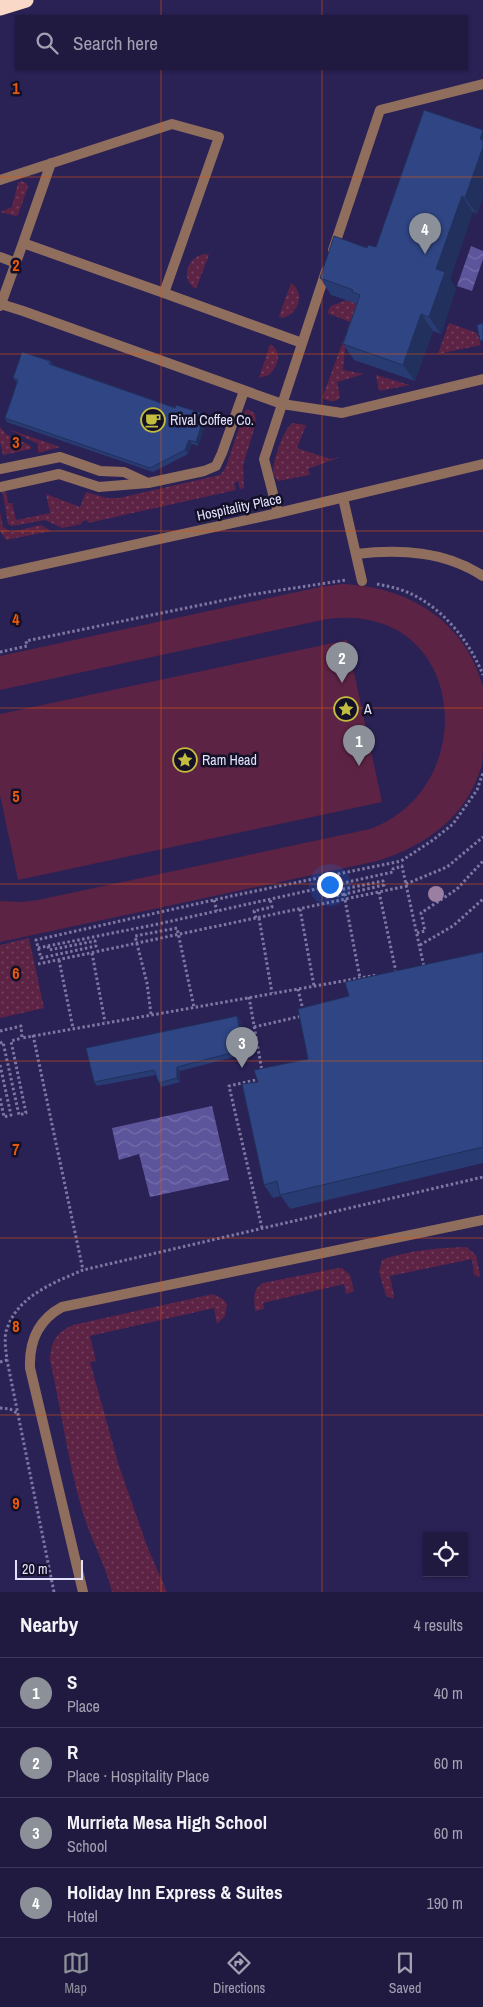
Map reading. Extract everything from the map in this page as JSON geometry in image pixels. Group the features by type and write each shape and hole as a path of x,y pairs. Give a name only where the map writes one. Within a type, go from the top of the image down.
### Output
{"highway":[{"path":"0,8 26,0"}],"street":[{"path":"278,513 264,459 380,110 483,84"},
{"path":"0,180 172,124 219,137 164,293"},
{"path":"52,163 0,305 282,404 342,413 483,379"},
{"path":"23,243 302,343"},
{"path":"0,257 16,263"},
{"path":"0,487 59,474 99,487 148,483 204,471 216,466 244,391"},
{"path":"0,469 60,457 100,471 124,472 148,483"},
{"name":"Hospitality Place","path":"0,574 278,513 483,464"},
{"path":"343,498 362,581"},
{"path":"356,554 415,552 448,559 469,567 483,576"},
{"path":"83,1592 30,1368 30,1354 35,1336 39,1327 52,1312 62,1307 483,1220"}],"path":[{"path":"0,652 27,646 26,642 249,595 344,580 362,581 406,592 439,612 468,644 483,675"},
{"path":"48,946 49,950 95,941 96,946 41,958 36,940 401,861 453,824 477,790 483,773"},
{"path":"38,964 346,900 406,885 447,867 483,837"},
{"path":"417,933 425,931 421,913 457,889 483,861"},
{"path":"38,948 155,925 393,872 392,863"},
{"path":"392,869 402,866 425,967 414,969"},
{"path":"324,887 327,897 384,885 383,881 338,890 337,884"},
{"path":"380,892 396,972"},
{"path":"345,894 360,978"},
{"path":"270,899 272,907 254,912 257,918 272,993"},
{"path":"420,945 453,926 483,899"},
{"path":"214,900 217,911"},
{"path":"300,909 314,986"},
{"path":"155,925 156,932"},
{"path":"151,1014 147,983 135,936 177,928 194,1007"},
{"path":"92,953 105,1022"},
{"path":"58,955 73,1028"},
{"path":"387,973 405,970"},
{"path":"0,1043 3,1042 18,1115 26,1114 11,1041 33,1035 105,1022 378,975"},
{"path":"352,980 353,988"},
{"path":"254,1027 304,1016 298,989"},
{"path":"249,997 263,1079 229,1086 262,1228"},
{"path":"0,1031 21,1026 22,1038"},
{"path":"33,1035 83,1270 483,1177"},
{"path":"0,1065 11,1115 4,1117 0,1098"},
{"path":"0,1362 7,1360"},
{"path":"0,1408 10,1409 18,1414"}],"shaded area":[{"path":"21,181 26,183 28,187 18,215 0,212 12,207 18,183"},
{"path":"206,254 209,255 196,289 188,280 188,268 194,259"},
{"path":"291,283 298,292 298,303 292,313 282,318 279,316"},
{"path":"347,300 358,304 349,330 347,330 350,322 327,313 331,306"},
{"path":"449,323 477,333 481,345 438,354"},
{"path":"345,336 343,370 364,374 337,382 340,397 336,401 329,401 322,398"},
{"path":"270,344 277,351 277,364 269,375 259,378"},
{"path":"376,375 410,385 379,391"},
{"path":"248,409 255,414 256,423 243,465 244,488 240,489 238,481 234,483 236,490 88,523 87,520 81,522 82,524 62,528 45,520 12,526 8,524 2,489 6,492 8,503 12,503 16,520 50,513 46,494 80,507 86,492 107,498 119,498 220,475 225,469 245,411"},
{"path":"293,423 306,425 297,448 330,459 340,457 308,469 310,475 278,481 274,476 273,466 283,437"},
{"path":"0,427 7,435 31,446 31,449 3,455 0,442"},
{"path":"8,429 60,447 38,453 38,444"},
{"path":"0,511 3,527 11,532 41,525 51,531 6,540 0,531"},
{"path":"342,584 390,592 411,600 430,611 448,626 462,643 474,663 483,686 482,764 467,799 456,814 443,826 412,847 377,861 0,942 0,901 21,902 38,900 370,829 406,807 431,776 443,740 444,702 432,667 409,638 374,621 327,619 0,690 0,656 320,587"},
{"path":"347,640 382,802 18,880 0,795 0,714"},
{"path":"29,938 44,1008 0,1018 0,945"},
{"path":"466,1247 476,1255 479,1277 474,1275 472,1259 390,1276 394,1296 393,1299 386,1296 379,1272 382,1260 423,1250"},
{"path":"342,1268 350,1275 354,1291 346,1294 344,1284 263,1303 264,1309 255,1311 255,1292 263,1283"},
{"path":"213,1294 223,1299 227,1304 225,1316 217,1324 214,1308 90,1336 96,1361 90,1362 119,1466 147,1546 167,1592 112,1592 85,1520 77,1491 50,1360 53,1343 62,1331 73,1325"}],"water":[{"path":"471,246 483,251 483,259 472,291 457,286"},
{"path":"212,1106 229,1180 150,1197 139,1154 119,1160 112,1128"}],"building":[{"path":"424,110 483,130 480,139 483,140 483,147 465,198 462,196 436,269 445,272 429,317 421,314 403,365 343,344 360,295 352,292 353,290 320,278 334,236 367,248 368,245 376,247"},
{"path":"483,323 483,340 480,341 477,325"},
{"path":"22,352 50,361 49,364 175,408 176,405 205,414 196,442 189,440 185,450 150,468 5,418 18,380 13,378"},
{"path":"483,952 483,1147 280,1195 277,1181 264,1185 242,1084 258,1082 254,1070 308,1059 298,1009 349,996 345,982"},
{"path":"237,1016 243,1050 177,1067 177,1078 159,1083 154,1070 94,1082 86,1048"}],"place":[{"name":"Holiday Inn Express & Suites","path":"425,254"},
{"name":"Rival Coffee Co.","path":"153,420"},
{"name":"R","path":"342,683"},
{"name":"A","path":"346,709"},
{"name":"Ram Head","path":"185,760"},
{"name":"S","path":"359,766"},
{"name":"Murrieta Mesa High School","path":"242,1068"}]}
